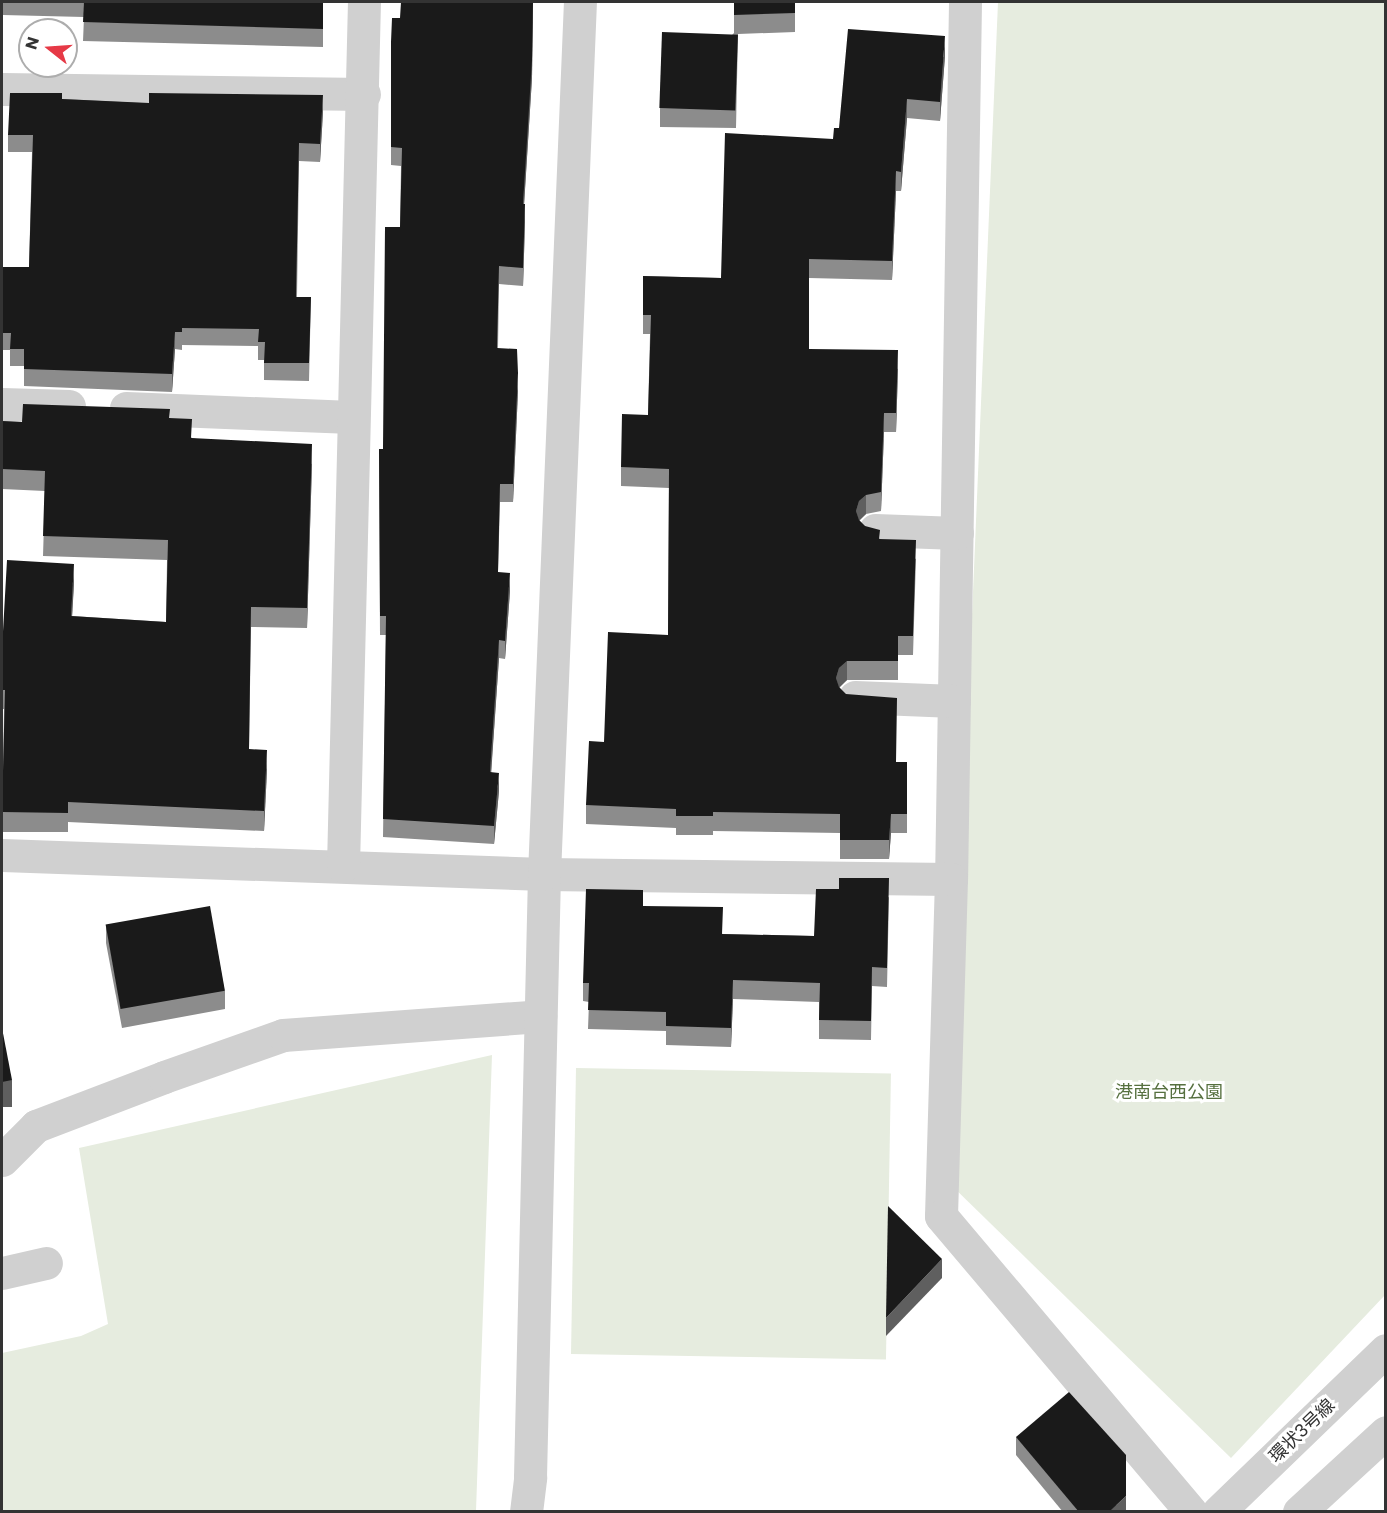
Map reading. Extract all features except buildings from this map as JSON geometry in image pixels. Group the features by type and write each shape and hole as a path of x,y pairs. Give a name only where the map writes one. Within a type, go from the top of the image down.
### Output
{"street":[{"path":"343,866 352,417 364,94 364,2"},
{"path":"526,1512 531,1477 544,874 580,2"},
{"path":"966,2 951,879 941,1216 1191,1512"},
{"path":"2,89 364,94"},
{"path":"2,404 352,417"},
{"path":"875,530 957,533"},
{"path":"855,697 954,701"},
{"path":"2,855 544,874 951,879"},
{"path":"2,1160 36,1126 283,1035 540,1016"},
{"path":"2,1273 46,1263"},
{"name":"環状3号線","path":"1218,1512 1386,1350"},
{"path":"1299,1512 1386,1432"}],"green space":[{"name":"港南台西公園","path":"998,2 1385,2 1385,1295 1231,1458 948,1182"},
{"path":"492,1055 476,1511 2,1511 2,1353 81,1336 108,1324 79,1148"},
{"path":"576,1068 891,1073 886,1359 571,1354"}]}
